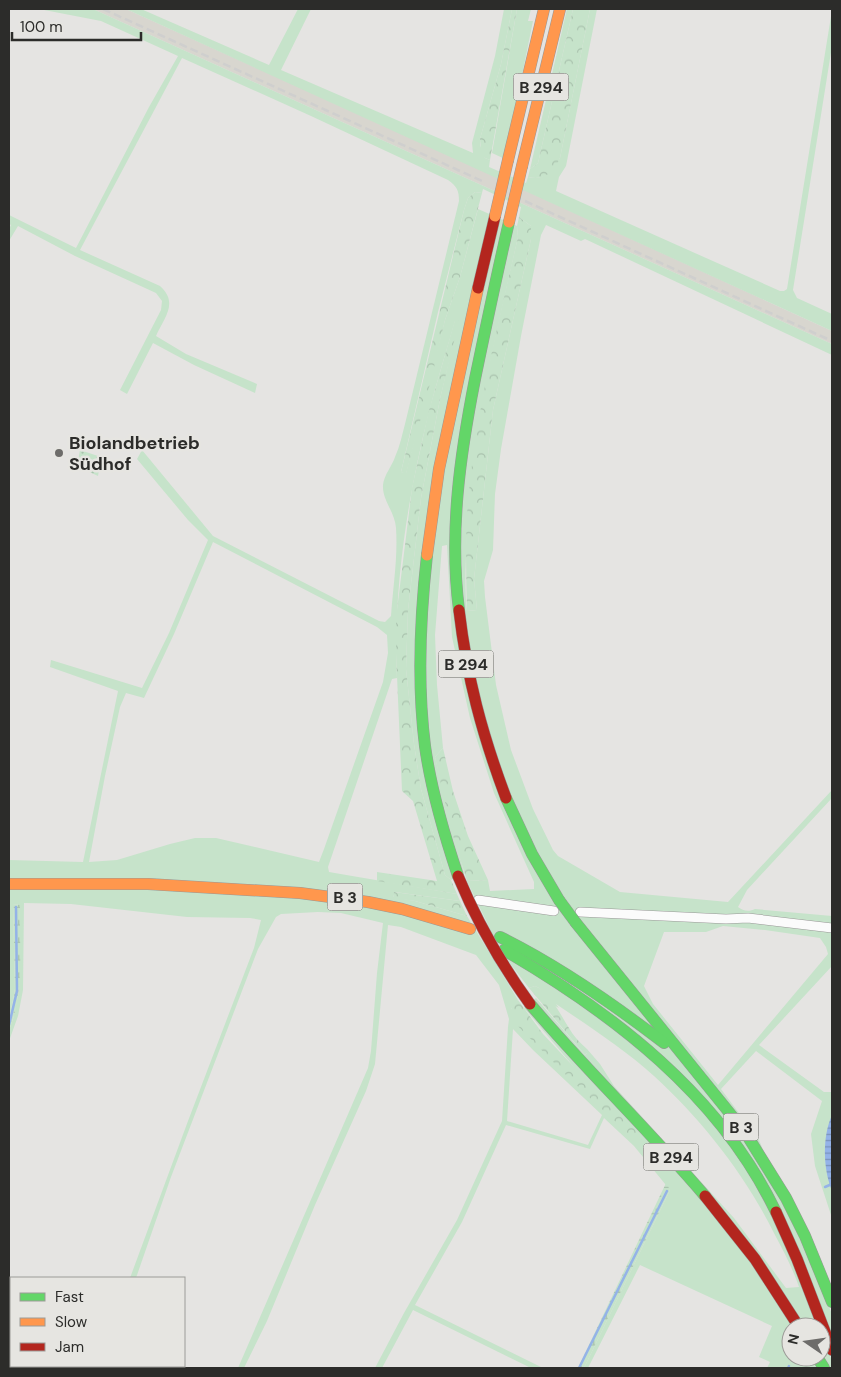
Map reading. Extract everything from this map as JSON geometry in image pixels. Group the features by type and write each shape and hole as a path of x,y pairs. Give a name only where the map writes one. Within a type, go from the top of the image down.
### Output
{"highway":[{"name":"B 294","path":"544,9 495,216 436,488 425,565 421,615 421,696 427,759 439,818 458,876 487,939 501,964 530,1004 572,1053 668,1154 730,1225 776,1288 793,1317"},
{"name":"B 294","path":"560,9 488,314 460,465 455,534 460,633 478,719 511,813 530,850 559,900 578,918 687,1062"},
{"name":"B 3","path":"9,884 104,882 270,889 341,896 410,910 470,929"},
{"name":"B 3","path":"500,937 520,946 576,978 614,1004 687,1062 745,1132 776,1181 804,1236 832,1302"},
{"name":"B 3","path":"504,950 556,981 608,1016 659,1060 712,1114 743,1156 774,1208 807,1284 832,1350"}],"street":[{"path":"478,900 554,911"},
{"path":"578,918 748,918 832,928"}],"shaded area":[{"path":"93,9 126,9 361,115 832,331 832,344"}],"green space":[{"path":"39,9 93,9 832,344 832,355 585,239 581,241 546,225 541,235 501,449 495,494 493,550 484,581 496,685 511,750 533,809 553,850 558,856 620,892 728,902 832,790 832,798 747,890 738,907 746,911 755,909 832,916 832,966 759,1045 824,1092 832,1092 832,1218 815,1166 811,1134 822,1101 756,1051 721,1089 759,1140 832,1314 832,1337 831,1317 781,1317 781,1367 831,1367 831,1358 832,1368 767,1368 770,1362 759,1357 772,1326 640,1265 588,1368 584,1368 670,1190 634,1146 604,1118 590,1149 506,1125 462,1222 415,1305 543,1368 531,1368 413,1310 382,1368 375,1368 457,1220 502,1121 509,1019 499,985 476,955 401,927 388,925 375,1064 366,1091 315,1205 267,1321 244,1368 238,1368 368,1068 383,923 341,913 281,914 276,917 258,949 171,1177 136,1277 130,1277 254,948 261,920 250,918 187,917 71,904 24,903 23,990 18,1016 9,1041 9,1030 19,991 20,905 13,904 15,989 9,1021 9,860 83,862 118,691 50,667 51,660 142,688 169,633 208,540 188,520 137,459 142,450 213,536 379,621 385,622 391,616 396,561 396,528 384,496 383,485 401,440 459,201 457,189 448,180 182,58 80,250 160,286 166,292 169,298 168,311 156,336 186,354 257,384 255,393 194,365 153,343 127,394 120,390 161,310 162,301 156,293 75,256 18,226 9,241 11,225 9,224 9,215 76,248 149,107 178,56 101,21","holes":["483,189 521,207 519,217 531,226 531,239 493,410 474,579 477,610 467,611 465,583 469,497 479,422 493,348 518,237 517,226 478,209 460,277 445,320 406,473 401,472 438,312 468,198 475,192 482,193","455,321 458,321 440,399 421,498 408,610 406,669 421,789 445,875 451,880 464,873 435,757 443,748 437,685 435,635 442,546 447,545 452,637 470,718 494,793 534,882 534,889 490,891 488,880 467,881 492,933 512,966 529,988 535,986 539,988 555,1006 559,1008 556,1004 606,1038 654,1076 690,1112 722,1150 763,1213 785,1254 799,1287 786,1288 734,1218 614,1086 600,1064 587,1049 585,1055 536,998 524,1008 574,1067 511,1009 518,1000 467,916 415,901 393,897 395,892 460,901 457,894 329,872 328,867 392,679 397,678 397,612 408,513 428,416","213,542 377,627 387,635 388,653 383,682 319,862 216,838 195,838 117,860 89,862 120,707 126,693 144,698 174,634","723,926 820,938 828,954 718,1085 653,1004 644,986 664,932 706,932","513,1029 602,1115 588,1145 507,1121"]},
{"path":"126,9 141,9 269,65 298,9 311,9 281,70 473,153 472,143 495,56 504,9 512,9 501,64 480,139 480,145 485,158 490,160 489,167 526,183 528,177 539,178 547,174 560,158 590,9 597,9 566,166 559,177 556,191 780,291 787,289 832,10 832,46 793,290 797,298 832,314 832,331"},
{"path":"512,9 517,9 490,160 481,153 480,139 501,64"},
{"path":"517,9 531,9 528,21 533,21 505,159 492,153"},
{"path":"567,9 573,9 538,163 530,169"},
{"path":"573,9 590,9 560,158 548,174 539,178 528,177 530,169 538,163"},
{"path":"475,192 482,193 460,277 445,320 406,474 401,472 464,210 468,198"},
{"path":"519,217 531,226 531,239 493,410 474,579 477,610 467,611 466,529 476,434 488,368 518,237 517,226"},
{"path":"455,320 459,321 440,399 421,498 408,610 406,669 421,789 445,875 451,880 457,894 377,881 377,872 437,881 413,801 402,791 396,618 412,488 428,414"},
{"path":"80,450 101,457 98,476 77,466"},
{"path":"443,748 453,791 468,836 488,880 467,881 451,829 435,757"},
{"path":"394,892 460,901 467,916 415,901 393,898"},
{"path":"13,904 20,905 20,968 17,1000 9,1030 15,989"},
{"path":"535,986 553,1002 578,1041 587,1049 585,1055 529,988"},
{"path":"518,1000 543,1034 641,1134 642,1139 637,1142 570,1079 512,1020 511,1009"},
{"path":"666,1183 670,1190 584,1368 578,1368"}],"water":[{"path":"832,1115 832,1191 825,1163 825,1143"}],"waterway":[{"path":"9,1025 17,991 16,907"},
{"path":"825,1187 832,1184"},
{"path":"579,1368 667,1191"}],"railway":[{"path":"103,9 482,181"},
{"path":"525,201 832,341"}],"traffic: fast":[{"path":"459,610 455,552 461,465 475,379 509,222"},
{"path":"427,555 420,650 425,746 434,795 458,876"},
{"path":"506,798 532,854 559,900"},
{"path":"559,900 576,923"},
{"path":"576,923 745,1132 786,1198 805,1236 832,1302"},
{"path":"500,937 543,960 585,986 664,1043"},
{"path":"504,950 585,1001 624,1030 660,1061 694,1095 725,1131 753,1170 776,1212"},
{"path":"530,1004 705,1196"}],"traffic: slow":[{"path":"508,160 544,9"},
{"path":"522,166 560,9"},
{"path":"495,216 508,160"},
{"path":"509,222 522,166"},
{"path":"427,555 439,469 478,288"},
{"path":"9,884 148,884 300,893 368,902 402,909 470,929"}],"traffic: jam":[{"path":"478,288 495,216"},
{"path":"459,610 471,682 490,751 506,798"},
{"path":"458,876 490,942 530,1004"},
{"path":"705,1196 755,1259 793,1317"},
{"path":"776,1212 797,1259 832,1350"}],"place":[{"name":"Biolandbetrieb Südhof","path":"59,453"}]}
